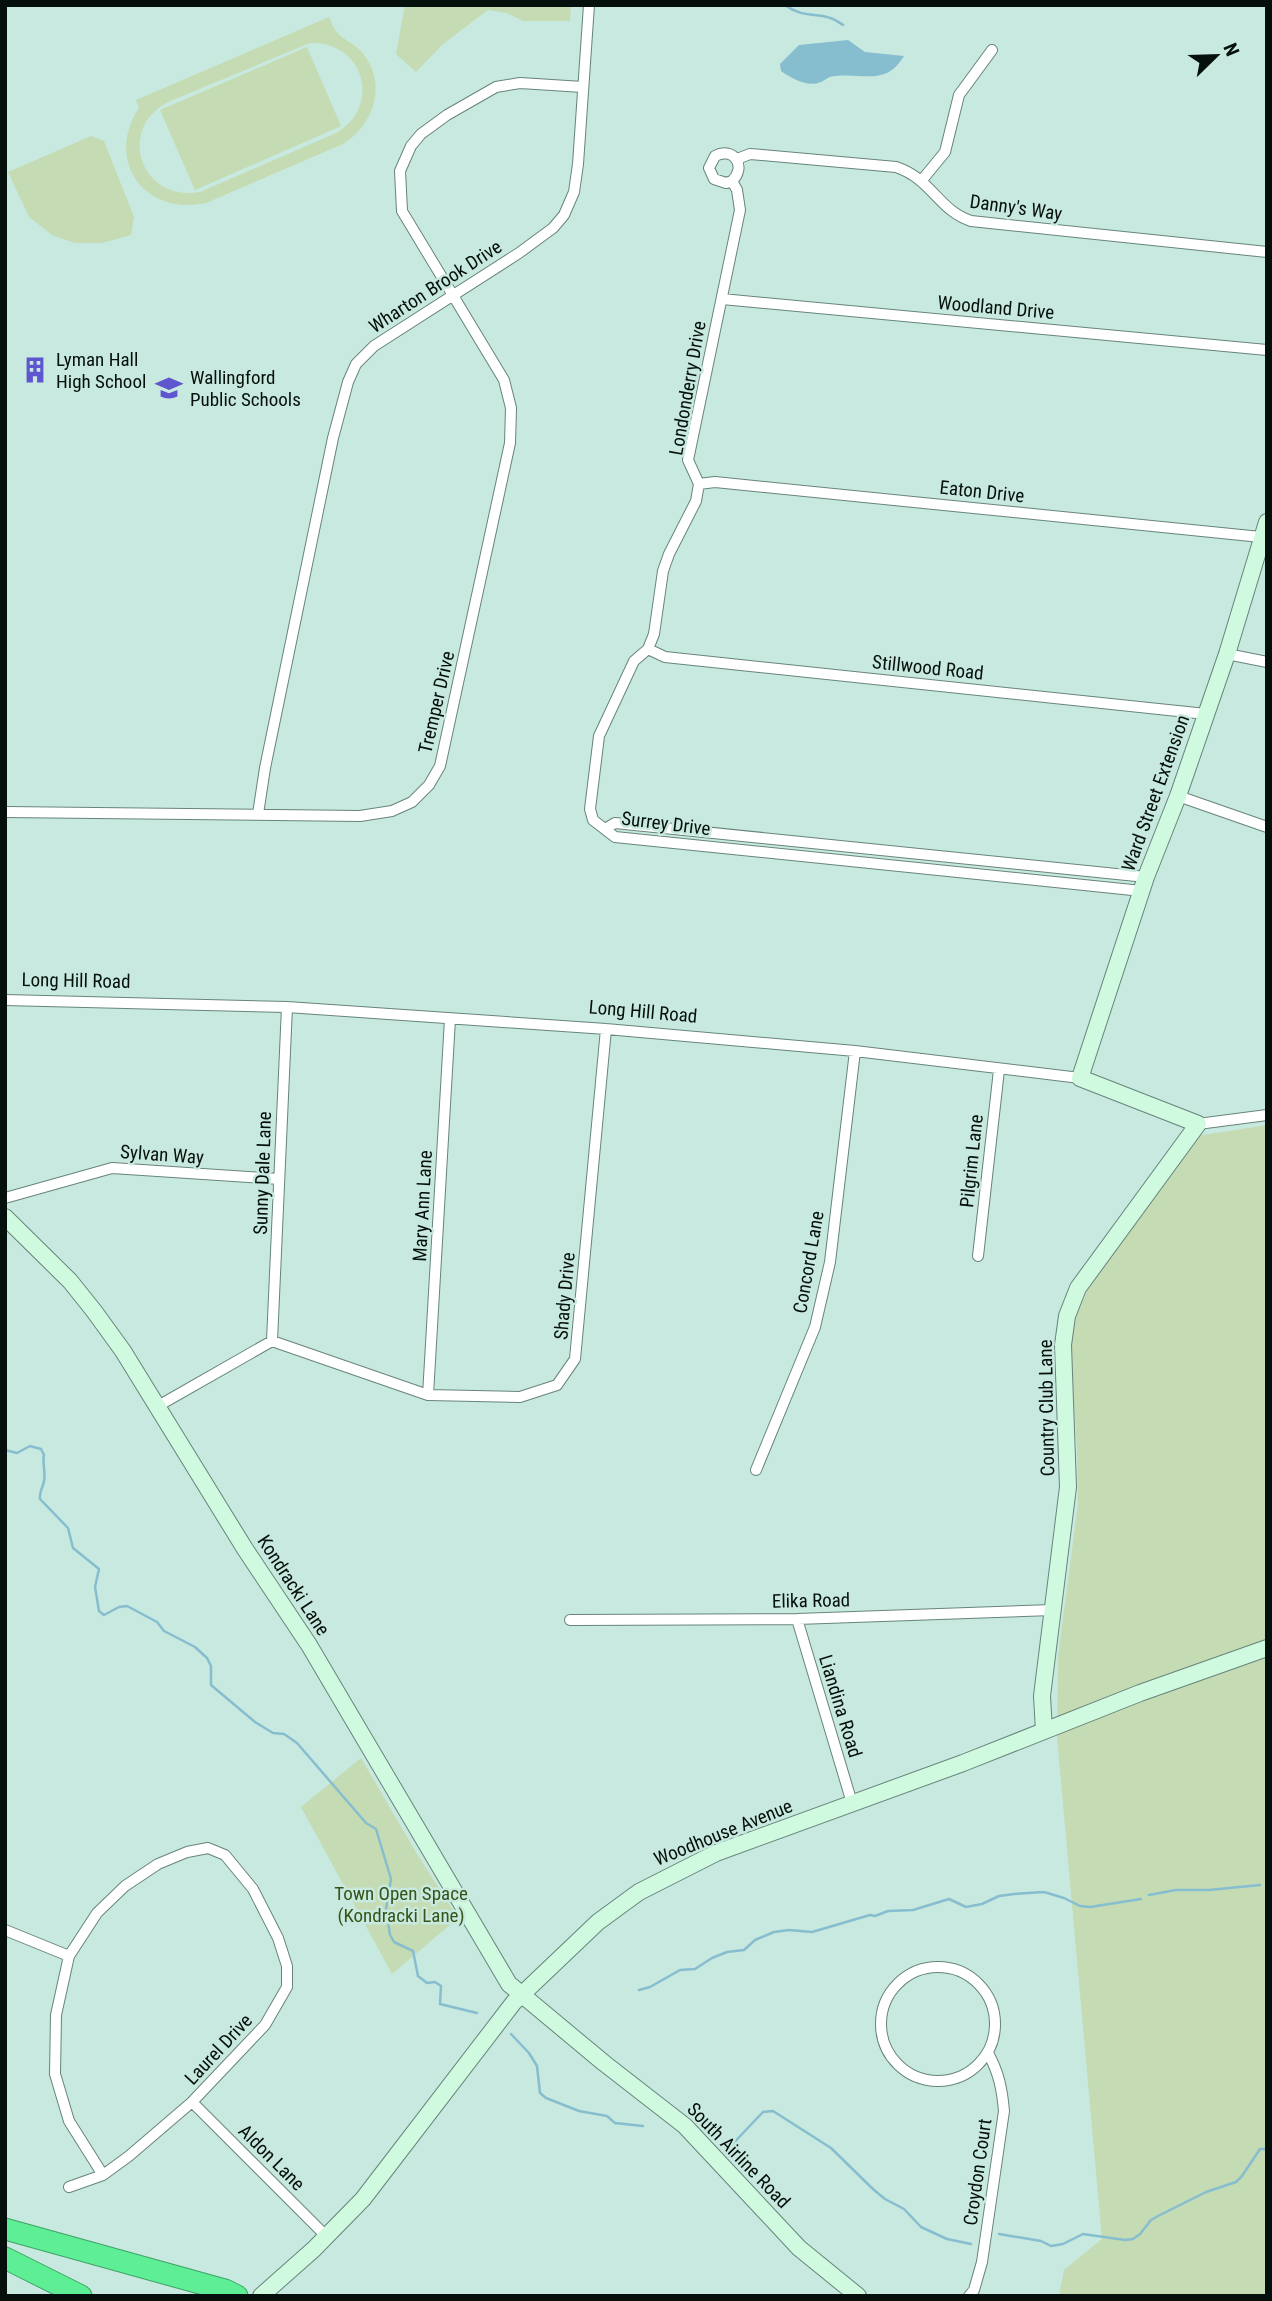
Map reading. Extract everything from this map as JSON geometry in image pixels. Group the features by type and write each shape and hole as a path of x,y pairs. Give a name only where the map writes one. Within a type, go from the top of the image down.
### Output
{"highway":[{"path":"5,2229 225,2290 237,2296"},
{"path":"5,2258 81,2296"}],"main road":[{"name":"Ward Street Extension","path":"1080,1077 1144,884 1178,796 1227,653 1264,529"},
{"name":"Long Hill Road","path":"1080,1077 1198,1124"},
{"name":"Country Club Lane","path":"1044,1731 1042,1696 1069,1487 1063,1345 1067,1316 1078,1288 1198,1124"},
{"name":"Kondracki Lane","path":"5,1217 89,1304 123,1351 320,1665 504,1976 520,1995"},
{"name":"Woodhouse Avenue","path":"261,2296 327,2237 378,2179 489,2031 520,1995 609,1912 653,1883 716,1853 1140,1693 1267,1648"},
{"name":"South Airline Road","path":"520,1995 685,2126 799,2248 858,2296"}],"street":[{"name":"Wharton Brook Drive","path":"258,814 265,768 333,438 348,382 356,364 374,346 526,248 553,228 564,215 574,192 578,164 589,5"},
{"path":"922,180 944,152 959,95 992,50"},
{"name":"Tremper Drive","path":"5,812 360,816 392,811 422,794 440,766 505,466 512,417 504,380 402,211 400,171 411,146 421,134 447,115 496,87 520,83 583,87"},
{"name":"Danny's Way","path":"732,181 720,183 714,179 709,167 715,156 721,153 733,155 737,159 750,154 896,167 922,180 948,208 971,221 1267,252"},
{"path":"722,299 740,210 737,190 732,181 740,169 737,159"},
{"name":"Woodland Drive","path":"722,299 1267,350"},
{"name":"Londonderry Drive","path":"699,484 688,460 722,299"},
{"name":"Eaton Drive","path":"699,484 715,482 1264,529"},
{"path":"648,649 654,634 663,571 696,501 699,484"},
{"name":"Stillwood Road","path":"648,649 665,657 1206,714"},
{"name":"Surrey Drive","path":"648,649 634,661 599,736 590,809 593,820 604,830 615,823 1144,884"},
{"path":"1227,653 1267,662"},
{"path":"1178,796 1267,827"},
{"name":"Long Hill Road","path":"5,1000 287,1007 606,1029 855,1051 999,1070 1080,1077"},
{"name":"Sunny Dale Lane","path":"272,1340 287,1007"},
{"name":"Mary Ann Lane","path":"428,1395 450,1019"},
{"name":"Shady Drive","path":"272,1340 428,1395 520,1397 557,1385 575,1359 606,1029"},
{"name":"Concord Lane","path":"756,1470 815,1327 830,1262 855,1051"},
{"name":"Pilgrim Lane","path":"978,1256 999,1070"},
{"name":"Long Hill Road","path":"1198,1124 1267,1115"},
{"name":"Sylvan Way","path":"5,1198 112,1168 279,1179"},
{"path":"158,1406 272,1340"},
{"name":"Elika Road","path":"570,1620 797,1619 1053,1610"},
{"name":"Liandina Road","path":"797,1619 852,1803"},
{"name":"Laurel Drive","path":"69,2187 103,2175 129,2157 192,2102 265,2025 287,1987 287,1966 278,1938 253,1889 225,1856 208,1849 187,1852 158,1864 125,1886 97,1913 69,1956 56,2015 55,2074 69,2122 103,2175"},
{"path":"5,1930 69,1956"},
{"path":"923,1969 953,1969 966,1975 988,1995 993,2009 995,2024 988,2053 973,2069 953,2080 931,2081 910,2074 898,2065 883,2039 881,2025 888,1996 903,1979 923,1969"},
{"name":"Croydon Court","path":"969,2296 974,2290 982,2262 1004,2111 1002,2088 988,2053"},
{"name":"Aldon Lane","path":"192,2102 327,2237"}],"green space":[{"path":"405,5 571,5 570,21 523,21 507,13 488,10 443,44 416,72 396,54"},
{"path":"329,17 338,34 358,48 369,63 376,89 370,114 354,136 343,144 206,203 184,205 165,201 149,193 136,180 129,165 126,147 129,128 139,108 136,100","holes":["310,43 329,45 344,53 355,64 361,78 362,93 359,109 349,123 334,134 200,192 180,192 163,187 150,176 142,162 142,129 152,114 168,102"]},
{"path":"307,47 341,126 195,190 160,110"},
{"path":"91,136 104,141 134,217 131,235 102,243 75,243 52,235 29,217 8,172"},
{"path":"1267,1125 1267,2296 1059,2296 1064,2270 1102,2239 1057,1737 1058,1657 1078,1504 1070,1346 1077,1314 1092,1280 1197,1136"},
{"name":"Town Open Space (Kondracki Lane)","path":"361,1758 458,1918 392,1974 301,1807"}],"water":[{"path":"848,40 865,52 904,56 897,65 882,75 834,76 816,84 800,81 781,71 780,64 799,45"}],"waterway":[{"path":"785,5 800,13 828,17 843,25"},
{"path":"5,1450 17,1453 30,1446 41,1449 45,1475 40,1499 68,1528 73,1548 99,1569 95,1587 99,1611 104,1615 127,1606 157,1622 164,1631 195,1647 211,1666 211,1685 255,1722 273,1733 284,1734 297,1743 366,1823 376,1829 391,1879 386,1909 390,1935 394,1942 413,1951 418,1976 427,1983 435,1982 441,1986 440,2004 477,2013"},
{"path":"1149,1895 1176,1890 1260,1885"},
{"path":"639,1990 650,1987 680,1970 695,1969 727,1952 744,1950 755,1940 774,1932 812,1932 870,1915 913,1910 949,1899 966,1907 982,1904 999,1896 1044,1892 1080,1906 1090,1907 1141,1899"},
{"path":"511,2034 537,2066 540,2093 546,2098 579,2111 607,2116 615,2123 643,2126"},
{"path":"725,2152 763,2112 773,2111 831,2148 874,2190 904,2209 921,2227 947,2239 971,2244"},
{"path":"999,2234 1041,2241 1051,2246 1063,2244 1083,2234 1133,2239 1158,2216 1206,2192 1236,2182 1260,2149 1267,2149"}],"place":[{"name":"Lyman Hall High School","path":"35,370"},
{"name":"Wallingford Public Schools","path":"169,388"}]}
